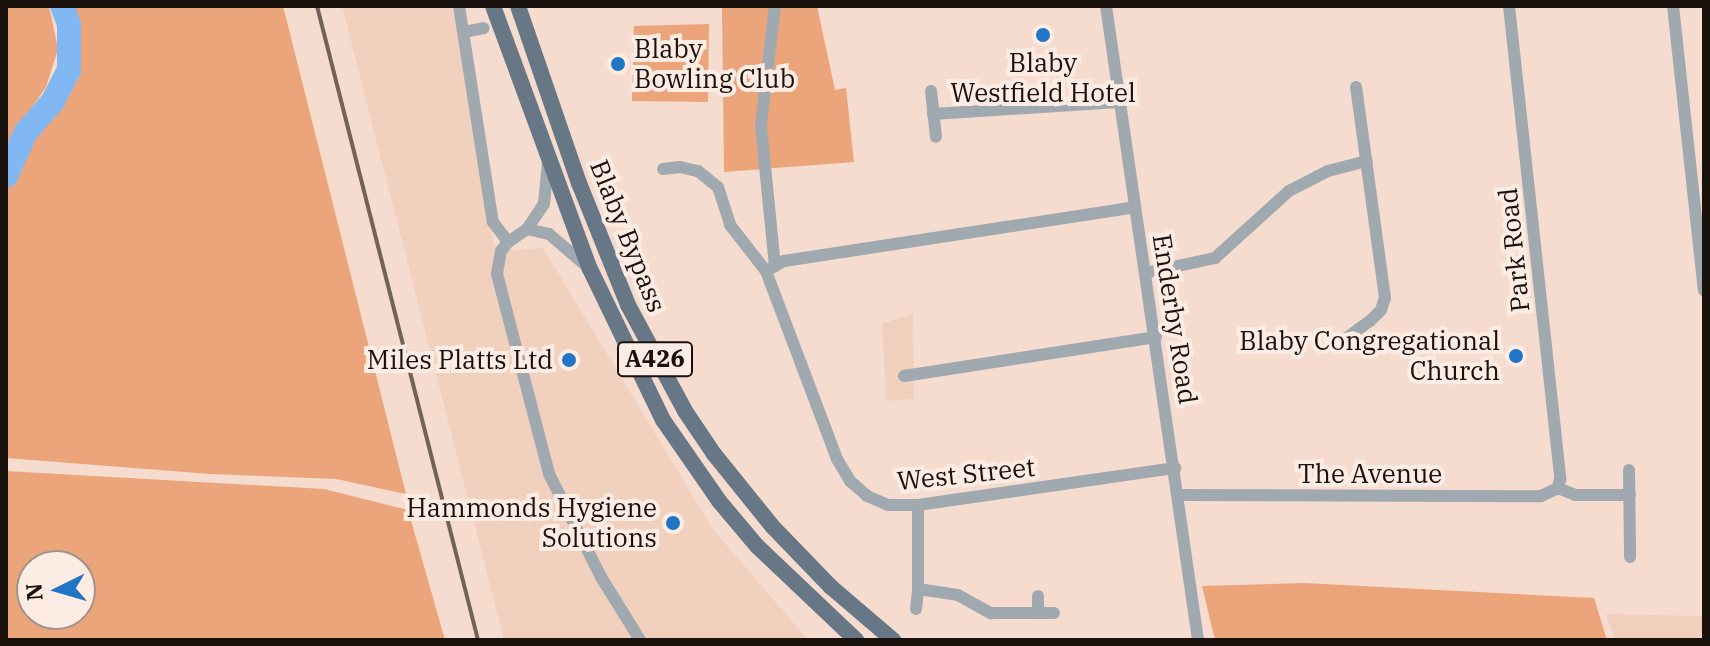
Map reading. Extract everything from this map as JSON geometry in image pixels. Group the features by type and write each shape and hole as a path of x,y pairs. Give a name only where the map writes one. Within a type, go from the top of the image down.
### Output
{"main road":[{"name":"Blaby Bypass","path":"493,6 590,269 649,394 712,491 776,566 856,640"},
{"name":"Blaby Bypass","path":"518,6 579,183 628,305 685,411 714,454 772,526 831,587 893,640"}],"street":[{"path":"459,6 493,222 508,242"},
{"path":"771,268 761,126 775,6"},
{"name":"Enderby Road","path":"1106,6 1198,640"},
{"name":"Park Road","path":"1509,6 1560,479 1558,488"},
{"path":"1673,6 1704,290"},
{"path":"464,32 484,28"},
{"path":"1338,344 1370,321 1381,310 1385,298 1356,87"},
{"path":"931,91 936,137"},
{"path":"933,114 1119,102"},
{"path":"548,161 544,204 527,229 501,251 497,274 549,474 601,577 640,640"},
{"path":"1145,273 1215,258 1266,208 1289,191 1328,171 1367,161"},
{"path":"663,169 680,167 698,171 718,187 730,225 771,268"},
{"path":"771,268 784,261 1135,207"},
{"path":"527,229 549,234 590,269"},
{"name":"West Street","path":"771,268 842,470 867,496 888,505 918,505 1175,468"},
{"path":"904,376 1156,337"},
{"path":"1629,470 1630,557"},
{"path":"1558,488 1575,495 1630,495"},
{"name":"The Avenue","path":"1179,495 1546,496 1558,488"},
{"path":"916,609 918,505"},
{"path":"918,589 958,595 991,613 1054,613"},
{"path":"1038,596 1038,613"}],"shaded area":[{"path":"6,6 49,6 58,49 46,87 6,145"},
{"path":"67,6 283,6 406,494 336,479 210,474 6,458 6,187 27,139 63,91 73,63 74,24"},
{"path":"342,6 454,6 494,245 515,250 543,248 712,528 808,640 504,640"},
{"path":"722,6 817,6 835,90 846,88 854,162 724,172"},
{"path":"709,24 708,102 632,101 634,26"},
{"path":"913,314 914,399 886,401 882,324"},
{"path":"6,471 324,489 408,510 445,640 6,640"},
{"path":"1304,583 1594,598 1607,640 1215,640 1202,586"},
{"path":"1606,614 1704,616 1704,640 1615,640"}],"waterway":[{"path":"6,176 26,132 53,101 69,70 69,24 62,6"}],"railway":[{"path":"317,6 478,640"}],"place":[{"name":"Blaby Westfield Hotel","path":"1043,35"},
{"name":"Blaby Bowling Club","path":"618,64"},
{"name":"Blaby Congregational Church","path":"1516,356"},
{"name":"Miles Platts Ltd","path":"569,360"},
{"name":"Hammonds Hygiene Solutions","path":"673,523"}]}
